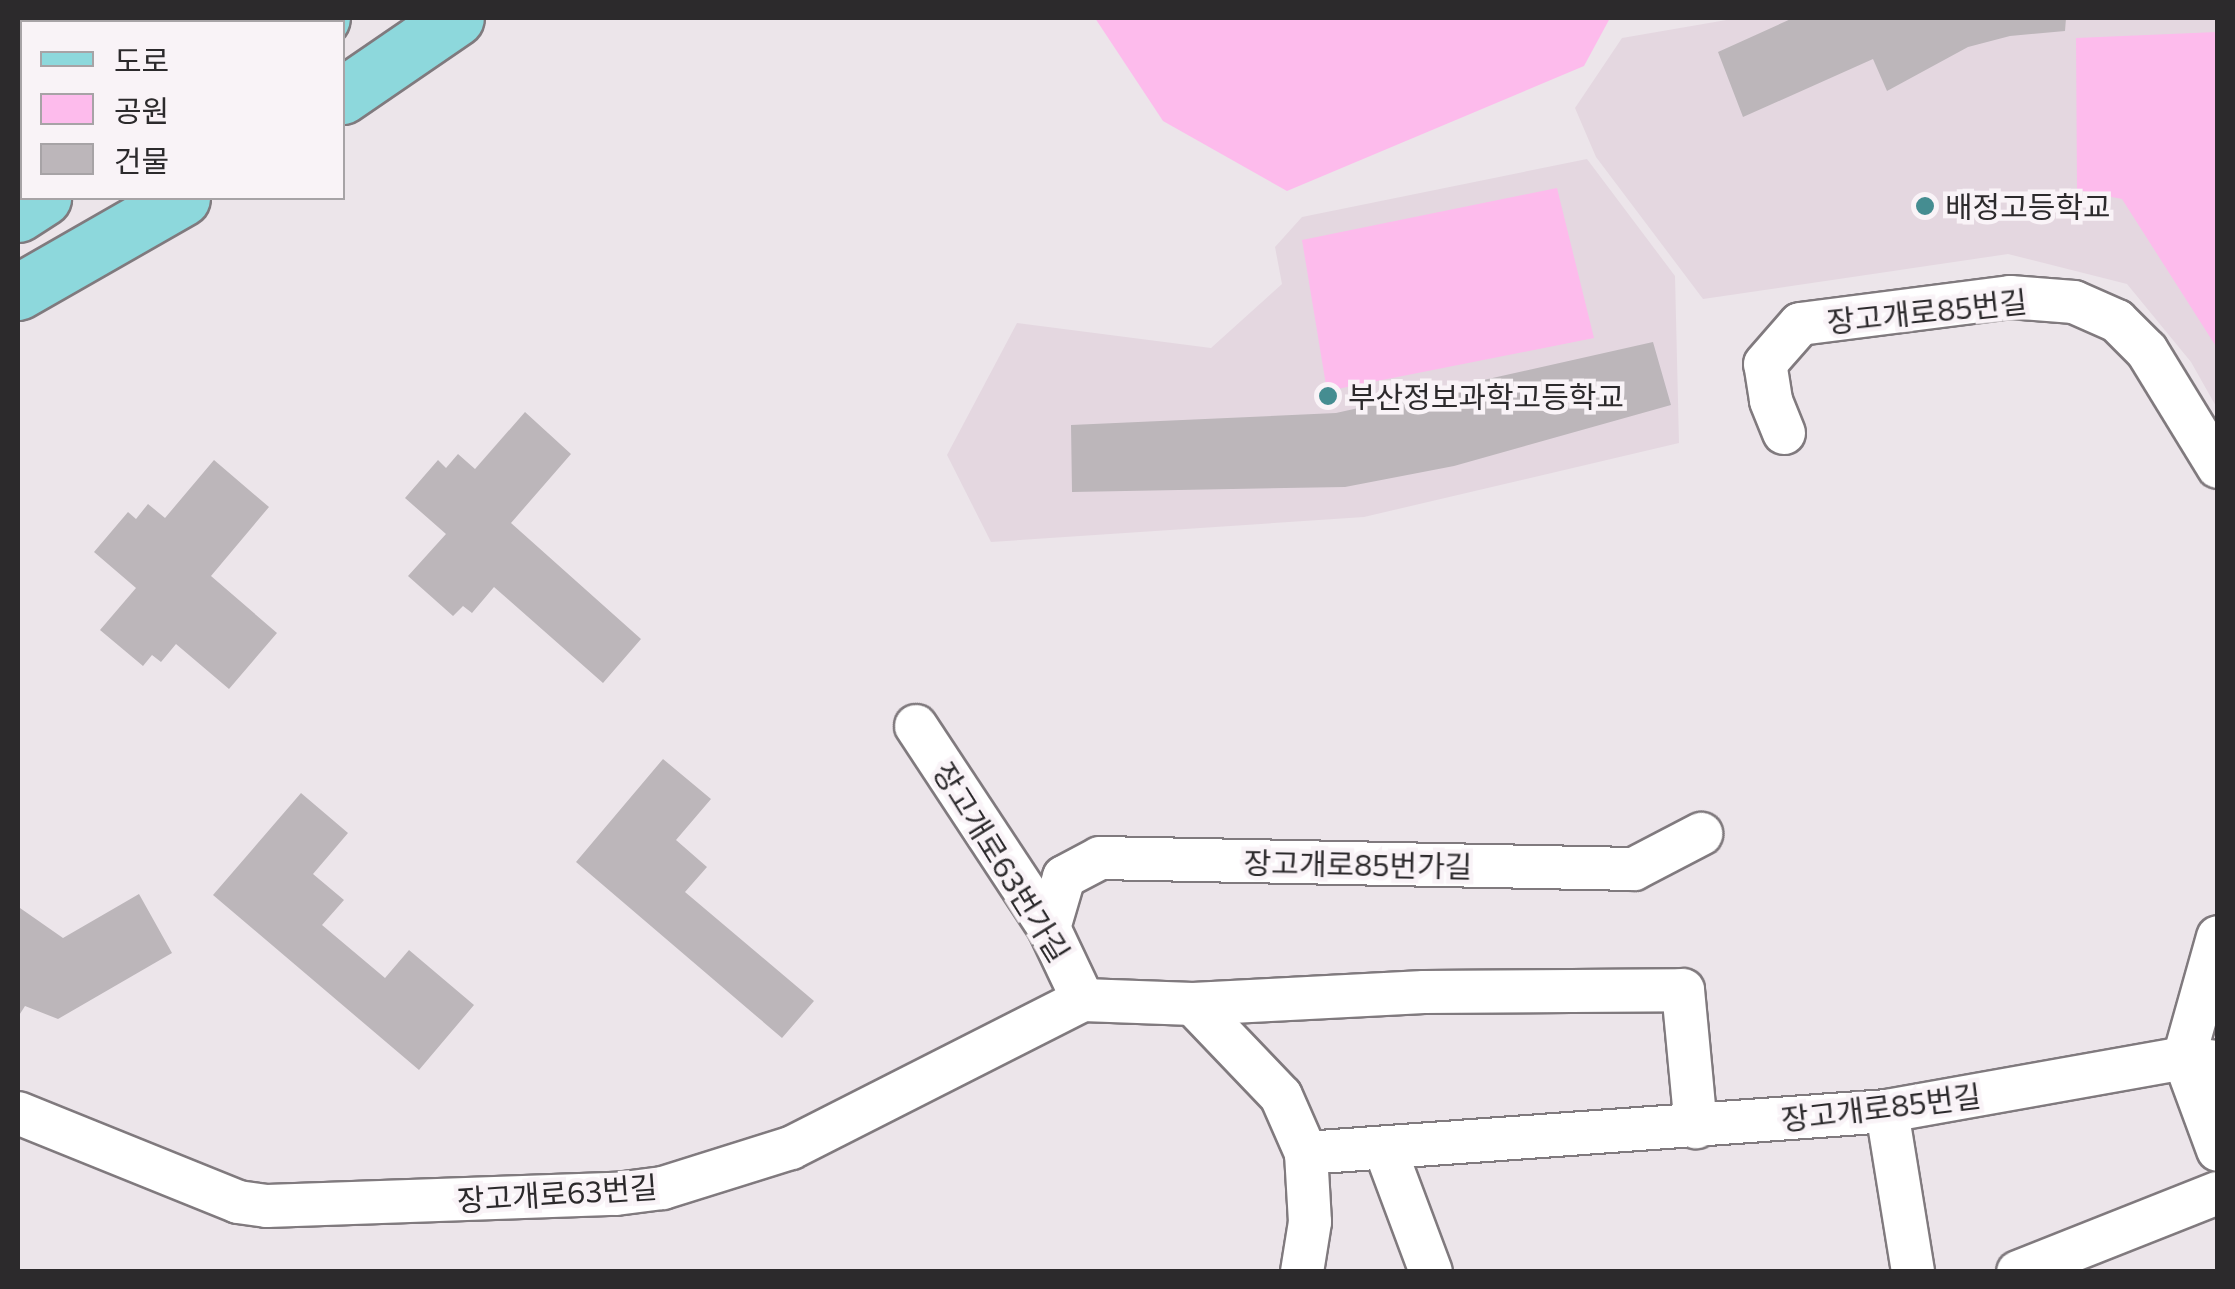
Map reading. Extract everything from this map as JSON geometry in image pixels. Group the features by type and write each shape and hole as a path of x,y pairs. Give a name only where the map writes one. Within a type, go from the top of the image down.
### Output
{"main road":[{"path":"345,94 456,18"},
{"path":"18,214 40,200"},
{"path":"18,292 179,200"}],"street":[{"name":"장고개로85번길","path":"1784,433 1771,400 1765,364 1800,324 2010,298 2074,302 2117,321 2147,351 2218,468"},
{"name":"장고개로63번가길","path":"916,726 1049,928 1083,1000"},
{"name":"장고개로85번가길","path":"1049,928 1064,877 1100,858 1634,869 1701,834"},
{"path":"2218,936 2201,1060 2218,1150"},
{"name":"장고개로63번길","path":"18,1113 238,1202 267,1206 616,1194 663,1188 792,1148 1083,1000 1193,1004 1424,992 1683,990 1696,1127"},
{"path":"1193,1004 1282,1096 1306,1153 1310,1222 1302,1272"},
{"name":"장고개로85번길","path":"1306,1153 1888,1112 2201,1060"},
{"path":"1888,1112 1912,1272"},
{"path":"1385,1150 1431,1272"},
{"path":"2018,1272 2218,1193"}],"shaded area":[{"name":"배정고등학교","path":"1738,18 2217,18 2217,408 2191,362 2127,284 2008,254 1703,299 1596,157 1575,108 1622,38"},
{"name":"부산정보과학고등학교","path":"1587,159 1675,276 1679,443 1364,517 991,542 947,455 1017,323 1211,348 1282,284 1275,247 1302,217"}],"green space":[{"path":"1095,18 1610,18 1584,66 1287,191 1163,121"},
{"path":"2218,32 2217,348 2122,199 2077,190 2076,38"},
{"path":"1557,188 1594,338 1327,391 1302,240"}],"building":[{"path":"1793,18 2066,18 2065,31 2010,36 1968,47 1887,91 1873,59 1743,117 1718,52"},
{"path":"1653,342 1671,405 1454,466 1345,487 1072,492 1071,425 1336,413"},
{"path":"525,412 571,454 511,523 641,639 603,683 494,587 472,613 463,606 453,616 408,576 446,534 405,498 438,460 446,468 458,454 475,469"},
{"path":"214,460 269,507 211,576 277,633 229,689 176,644 161,662 152,655 143,666 100,630 136,588 94,552 128,512 136,519 148,504 165,518"},
{"path":"663,759 711,799 676,840 707,867 685,892 814,1001 782,1038 576,862"},
{"path":"301,793 348,833 313,874 344,900 322,925 385,978 409,950 474,1005 419,1070 213,895"},
{"path":"139,894 172,953 58,1019 25,1006 18,1017 20,908 63,938"}],"place":[{"name":"배정고등학교","path":"1925,206"},
{"name":"부산정보과학고등학교","path":"1328,396"}]}
